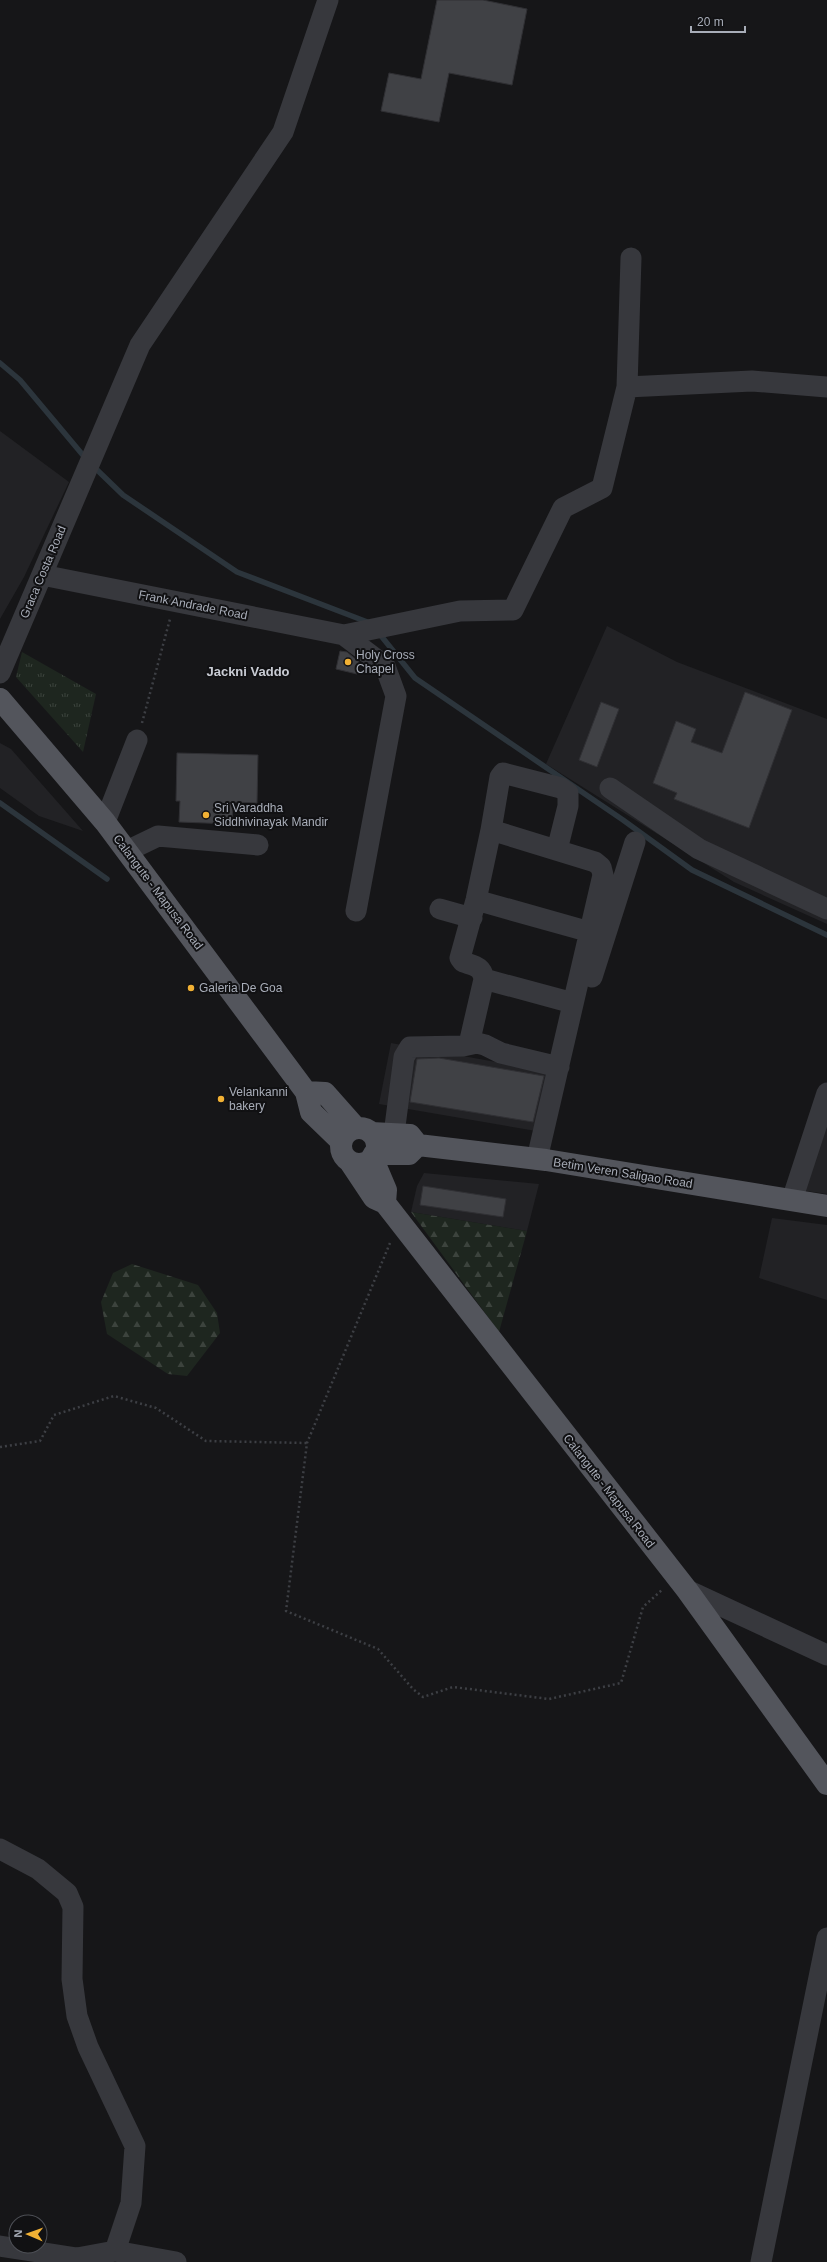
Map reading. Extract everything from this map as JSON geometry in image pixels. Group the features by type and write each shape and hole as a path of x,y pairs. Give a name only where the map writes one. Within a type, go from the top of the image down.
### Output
{"main road":[{"name":"Calangute - Mapusa Road","path":"0,699 105,822 127,851 306,1092 311,1112 356,1134 342,1153 350,1162 374,1198 385,1203 681,1583 827,1784"},
{"name":"Betim Veren Saligao Road","path":"356,1134 410,1135 418,1145 542,1160 827,1206"},
{"path":"356,1134 376,1146 373,1156 386,1190 385,1203"},
{"path":"350,1162 362,1163 373,1156 409,1154 418,1145"}],"street":[{"name":"Graca Costa Road","path":"0,673 140,345 283,132 328,0"},
{"path":"344,635 460,612 513,610 563,508 602,488 627,387 631,258"},
{"path":"627,387 752,381 827,387"},
{"name":"Frank Andrade Road","path":"42,575 344,635"},
{"path":"344,635 385,666 396,696 356,911"},
{"path":"105,822 138,740"},
{"path":"469,1044 484,979 483,972 479,967 463,962 460,958 474,909 491,830 500,777 503,773 561,788 568,793 569,799 557,850"},
{"path":"610,788 699,848 827,909"},
{"path":"491,830 595,862 601,867 603,875 558,1067 542,1160"},
{"path":"127,851 158,836 258,845"},
{"path":"542,1160 589,989 635,842"},
{"path":"440,909 474,909 590,932"},
{"path":"484,979 573,1003"},
{"path":"394,1134 406,1051 410,1047 469,1044 485,1045 500,1054 558,1067"},
{"path":"792,1200 827,1093"},
{"path":"681,1583 827,1656"},
{"path":"0,1849 38,1869 67,1893 73,1907 72,1979 76,2016 88,2048 135,2146 131,2203 114,2251"},
{"path":"761,2262 827,1938"},
{"path":"0,2246 77,2260 114,2251 176,2262"}],"path":[{"path":"138,740 175,602"},
{"path":"399,1222 307,1443 286,1611 378,1649 413,1689 423,1697 453,1687 549,1699 621,1683 643,1607 681,1583"},
{"path":"0,1447 40,1441 54,1415 114,1396 156,1408 206,1441 307,1443"}],"shaded area":[{"path":"0,431 69,482 24,577 0,619"},
{"path":"607,626 677,662 827,719 827,924 734,882 546,764"},
{"path":"0,743 11,749 83,831 39,816 0,788"},
{"path":"391,1043 562,1074 548,1133 379,1104"},
{"path":"827,1117 827,1194 800,1190"},
{"path":"424,1173 539,1184 527,1231 411,1212 417,1186"},
{"path":"772,1218 827,1225 827,1300 759,1278"}],"green space":[{"path":"22,652 96,694 83,752 16,677"},
{"path":"411,1212 527,1231 499,1332"},
{"path":"132,1264 198,1285 217,1313 220,1333 187,1376 168,1374 107,1334 101,1302 113,1273"}],"building":[{"path":"437,0 483,0 527,9 512,85 449,73 439,122 381,111 389,73 421,79"},
{"name":"Holy Cross Chapel","path":"340,651 347,652 359,662 357,674 336,669"},
{"path":"745,692 792,710 749,828 674,799 677,793 653,783 676,721 696,729 691,742 722,753"},
{"path":"601,702 619,709 597,767 579,760"},
{"path":"177,753 258,755 257,803 233,802 232,824 179,822 180,801 176,801"},
{"path":"439,1058 544,1076 533,1122 410,1102 417,1059"},
{"path":"423,1186 506,1199 503,1217 420,1205"}],"waterway":[{"path":"0,363 20,380 87,460"},
{"path":"93,466 123,495 237,572 370,623"},
{"path":"378,632 415,678 623,820 692,870 827,935"},
{"path":"0,803 107,879"}],"place":[{"name":"Holy Cross Chapel","path":"348,662"},
{"name":"Sri Varaddha Siddhivinayak Mandir","path":"206,815"},
{"name":"Galeria De Goa","path":"191,988"},
{"name":"Velankanni bakery","path":"221,1099"}],"district":[{"name":"Jackni Vaddo","path":"248,671"}]}
